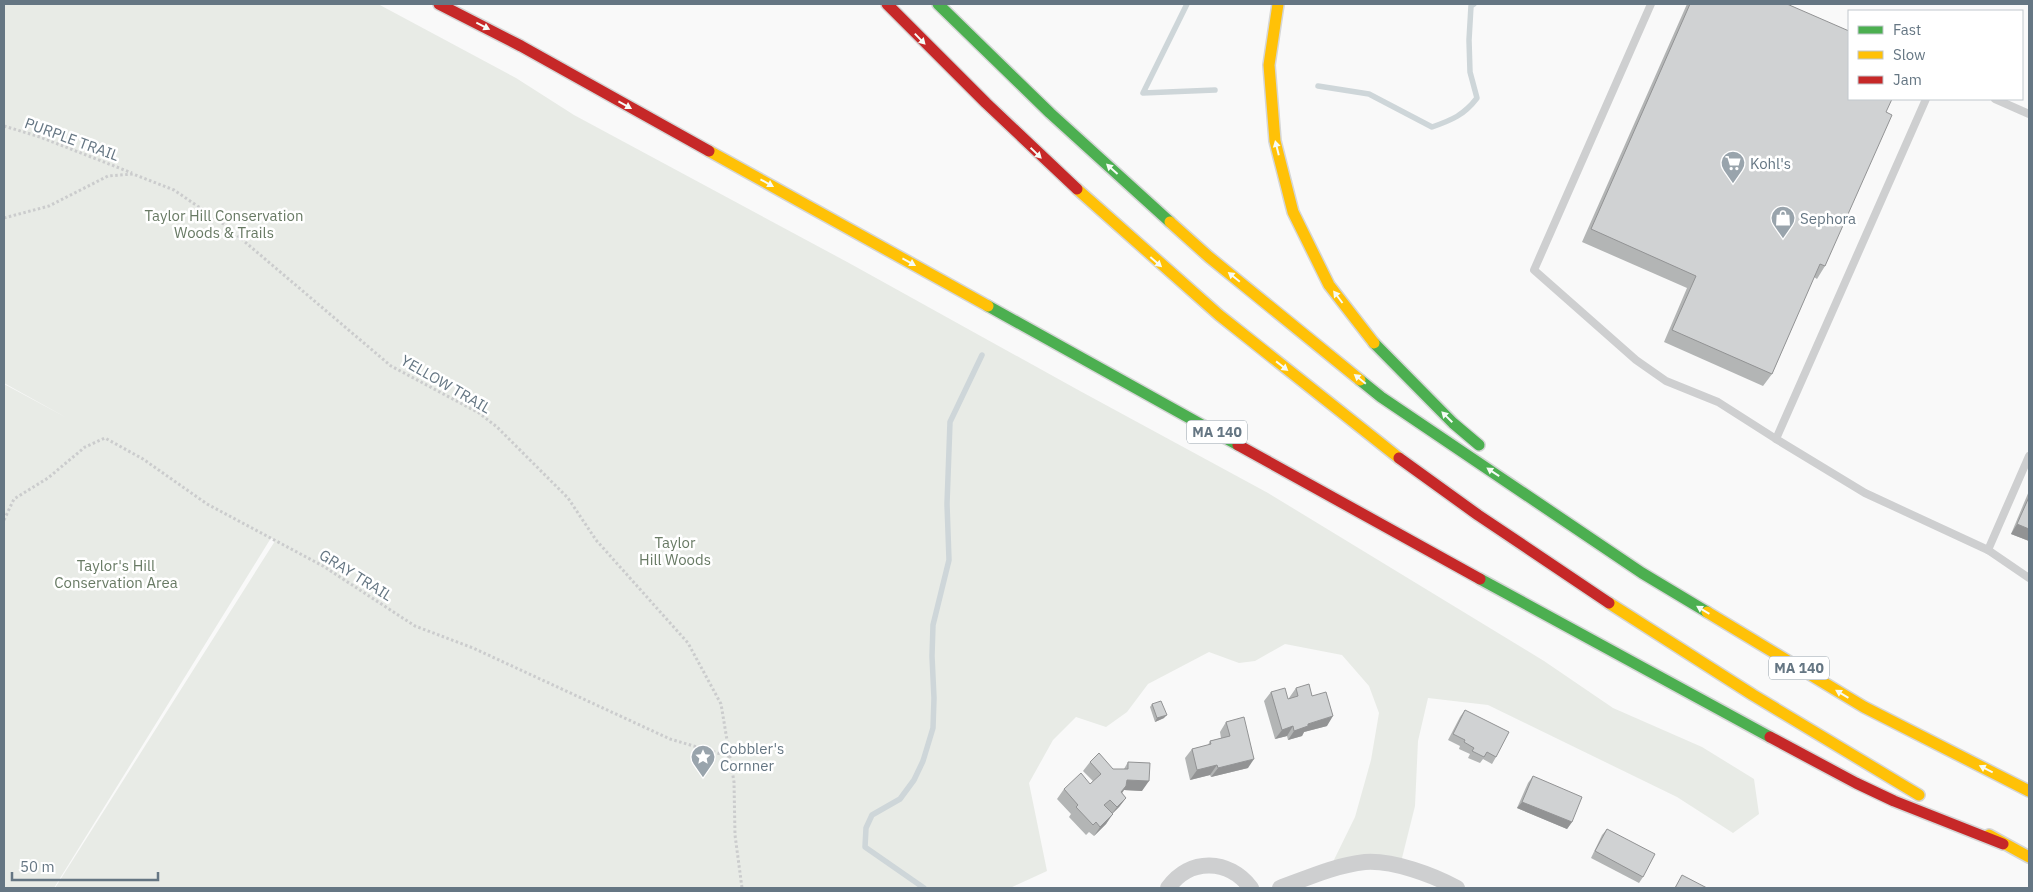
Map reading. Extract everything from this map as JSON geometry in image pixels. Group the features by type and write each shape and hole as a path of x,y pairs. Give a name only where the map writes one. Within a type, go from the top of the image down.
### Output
{"highway":[{"name":"MA 140","path":"439,4 521,46 1573,631 1848,779 1894,801 2003,844 2029,857"},
{"path":"886,4 1042,158 1159,264 1279,363 1414,469 1527,549 1706,667 2003,844"},
{"name":"MA 140","path":"938,4 1050,113 1209,257 1381,396 1642,573 1864,707 2029,791"},
{"path":"1278,4 1269,65 1275,141 1293,212 1328,285 1366,335 1453,424 1577,529"}],"street":[{"path":"1280,888 1329,870 1366,862 1400,866 1421,872 1457,888"},
{"path":"1168,888 1179,875 1188,870 1208,865 1233,871 1252,888"}],"lane":[{"path":"1651,4 1534,270 1636,360 1666,381 1718,402 1865,493 1988,550 2029,578"},
{"path":"1776,439 1926,100"},
{"path":"1997,100 2029,114"},
{"path":"1988,550 2029,456"}],"path":[{"name":"PURPLE TRAIL","path":"4,126 133,174"},
{"name":"YELLOW TRAIL","path":"4,218 49,206 108,176 133,174 174,190 225,225 391,366 479,413 496,427 568,498 596,540 688,643 721,704 734,782 735,835 742,888"},
{"name":"GRAY TRAIL","path":"4,520 14,499 48,478 85,446 105,438 142,460 207,504 324,566 415,626 473,648 670,739 731,757"}],"green space":[{"name":"Taylor Hill Woods","path":"4,4 378,4 516,78 574,115 849,263 1268,493 1544,661 1613,708 1702,747 1754,779 1759,814 1733,833 1677,797 1488,705 1428,698 1418,741 1415,806 1400,866 1329,870 1355,817 1371,760 1379,713 1369,686 1342,655 1285,644 1255,661 1239,663 1209,652 1148,684 1127,712 1106,727 1076,717 1053,740 1029,783 1047,871 1010,888 55,888 275,541 271,538 54,888 4,888 4,384 67,418 4,383"}],"building":[{"name":"Kohl's","path":"1690,4 1787,4 1848,31 1848,100 1892,100 1886,112 1892,115 1825,266 1820,264 1772,374 1672,330 1696,276 1591,229"},
{"path":"2029,497 2029,529 2017,524"},
{"path":"1309,684 1312,696 1326,692 1333,716 1308,724 1308,726 1294,731 1293,726 1282,730 1271,692 1285,688 1288,699 1298,696 1296,688"},
{"path":"1161,701 1167,715 1157,718 1152,704"},
{"path":"1465,710 1509,732 1496,757 1487,752 1484,757 1472,751 1474,748 1464,742 1465,740 1453,734"},
{"path":"1244,717 1254,759 1218,768 1217,765 1197,770 1192,749 1211,744 1210,741 1230,736 1226,722"},
{"path":"1099,753 1113,769 1128,769 1128,762 1150,763 1149,781 1127,780 1126,786 1121,792 1126,798 1117,807 1110,800 1104,805 1113,814 1100,827 1096,822 1093,825 1076,807 1078,805 1064,789 1081,773 1090,784 1101,774 1090,762"},
{"path":"1533,776 1582,797 1572,822 1522,802"},
{"path":"1607,829 1655,854 1643,877 1595,851"},
{"path":"1682,875 1707,888 1675,888"}],"waterway":[{"path":"1187,4 1143,93 1215,90"},
{"path":"1318,86 1369,94 1432,127 1452,119 1467,109 1477,98 1470,72 1469,40 1471,6 1474,4"},
{"path":"924,888 865,847 866,828 872,815 900,799 914,780 923,761 933,728 933,625 949,560 947,504 950,422 982,355"}],"traffic: fast":[{"path":"938,4 1050,113 1170,222"},
{"path":"988,306 1238,445"},
{"path":"1374,343 1453,423 1479,445"},
{"path":"1360,380 1381,397 1642,573 1707,612"},
{"path":"1480,579 1770,737"}],"traffic: slow":[{"path":"1278,4 1269,65 1275,141 1293,212 1329,285 1374,343"},
{"path":"709,151 988,306"},
{"path":"1077,189 1219,315 1399,458"},
{"path":"1170,222 1209,257 1360,380"},
{"path":"1609,603 1753,695 1919,795"},
{"path":"1707,612 1864,707 2029,791"},
{"path":"1989,835 2029,857"}],"traffic: jam":[{"path":"439,4 521,46 709,151"},
{"path":"887,4 986,103 1077,189"},
{"path":"1238,445 1480,579"},
{"path":"1399,458 1478,515 1609,603"},
{"path":"1770,737 1894,801 2003,844"}],"place":[{"name":"Kohl's","path":"1733,184"},
{"name":"Sephora","path":"1783,239"},
{"name":"Cobbler's Cornner","path":"703,778"}],"park label":[{"name":"Taylor Hill Conservation Woods & Trails","path":"224,224"},
{"name":"Taylor's Hill Conservation Area","path":"116,574"}]}
